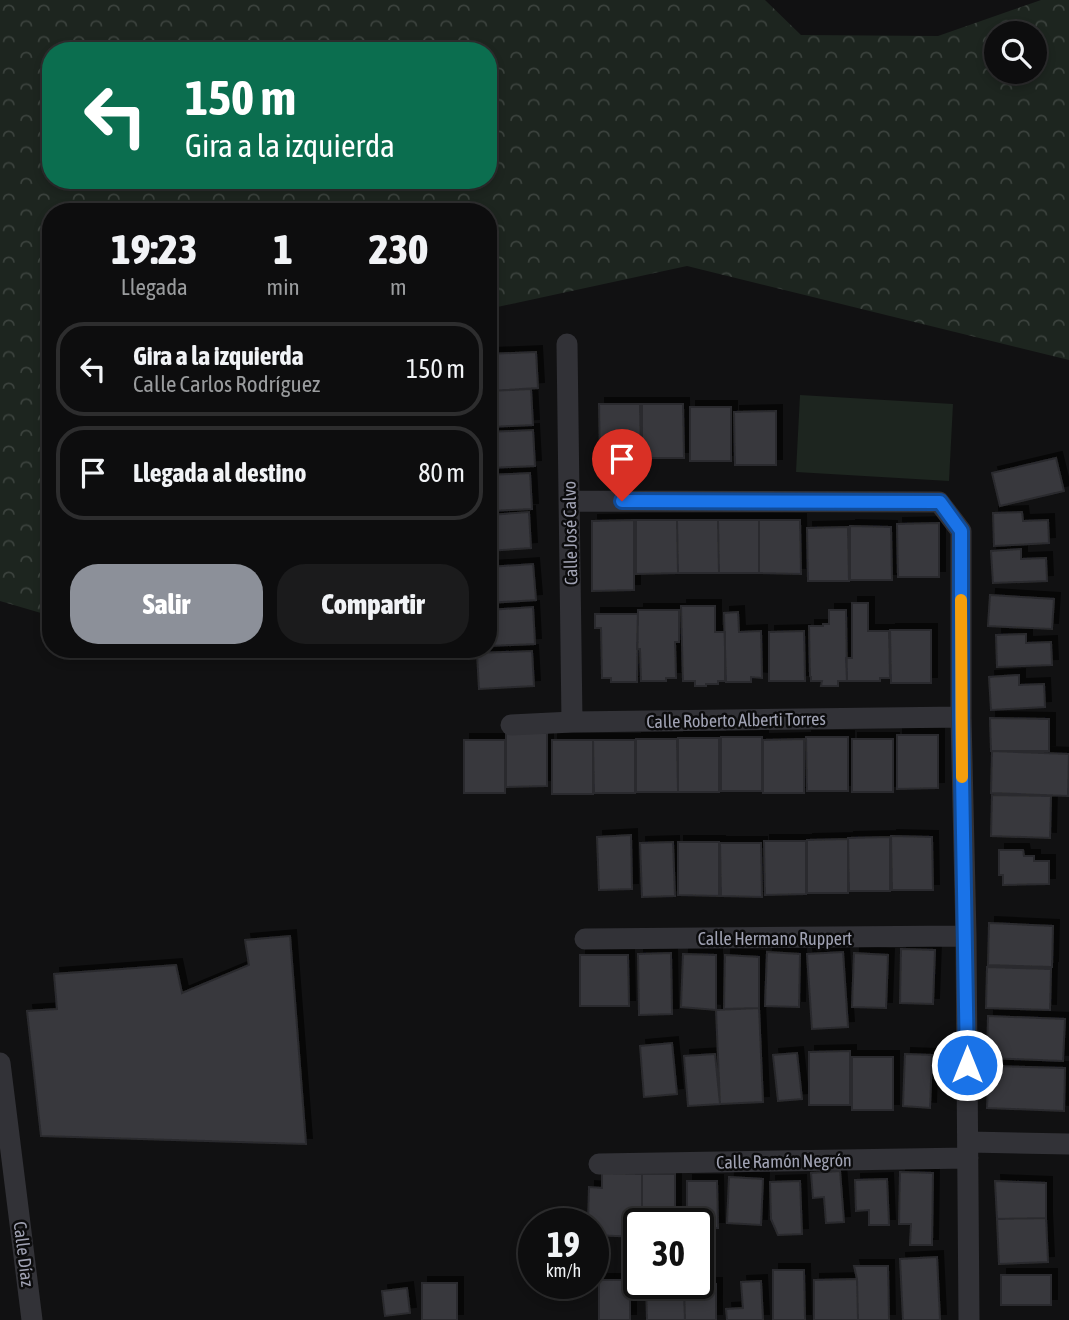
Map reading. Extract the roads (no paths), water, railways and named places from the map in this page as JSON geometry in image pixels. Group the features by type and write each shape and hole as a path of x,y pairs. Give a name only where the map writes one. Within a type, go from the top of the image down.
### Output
{"street":[{"name":"Calle José Calvo","path":"567,344 572,722"},
{"path":"569,500 940,502 961,531 969,1320"},
{"name":"Calle Roberto Alberti Torres","path":"511,725 961,717"},
{"name":"Calle Hermano Ruppert","path":"584,939 966,936"},
{"name":"Calle Díaz","path":"0,1063 32,1320"},
{"name":"Calle Ramón Negrón","path":"600,1164 1069,1144"}]}
